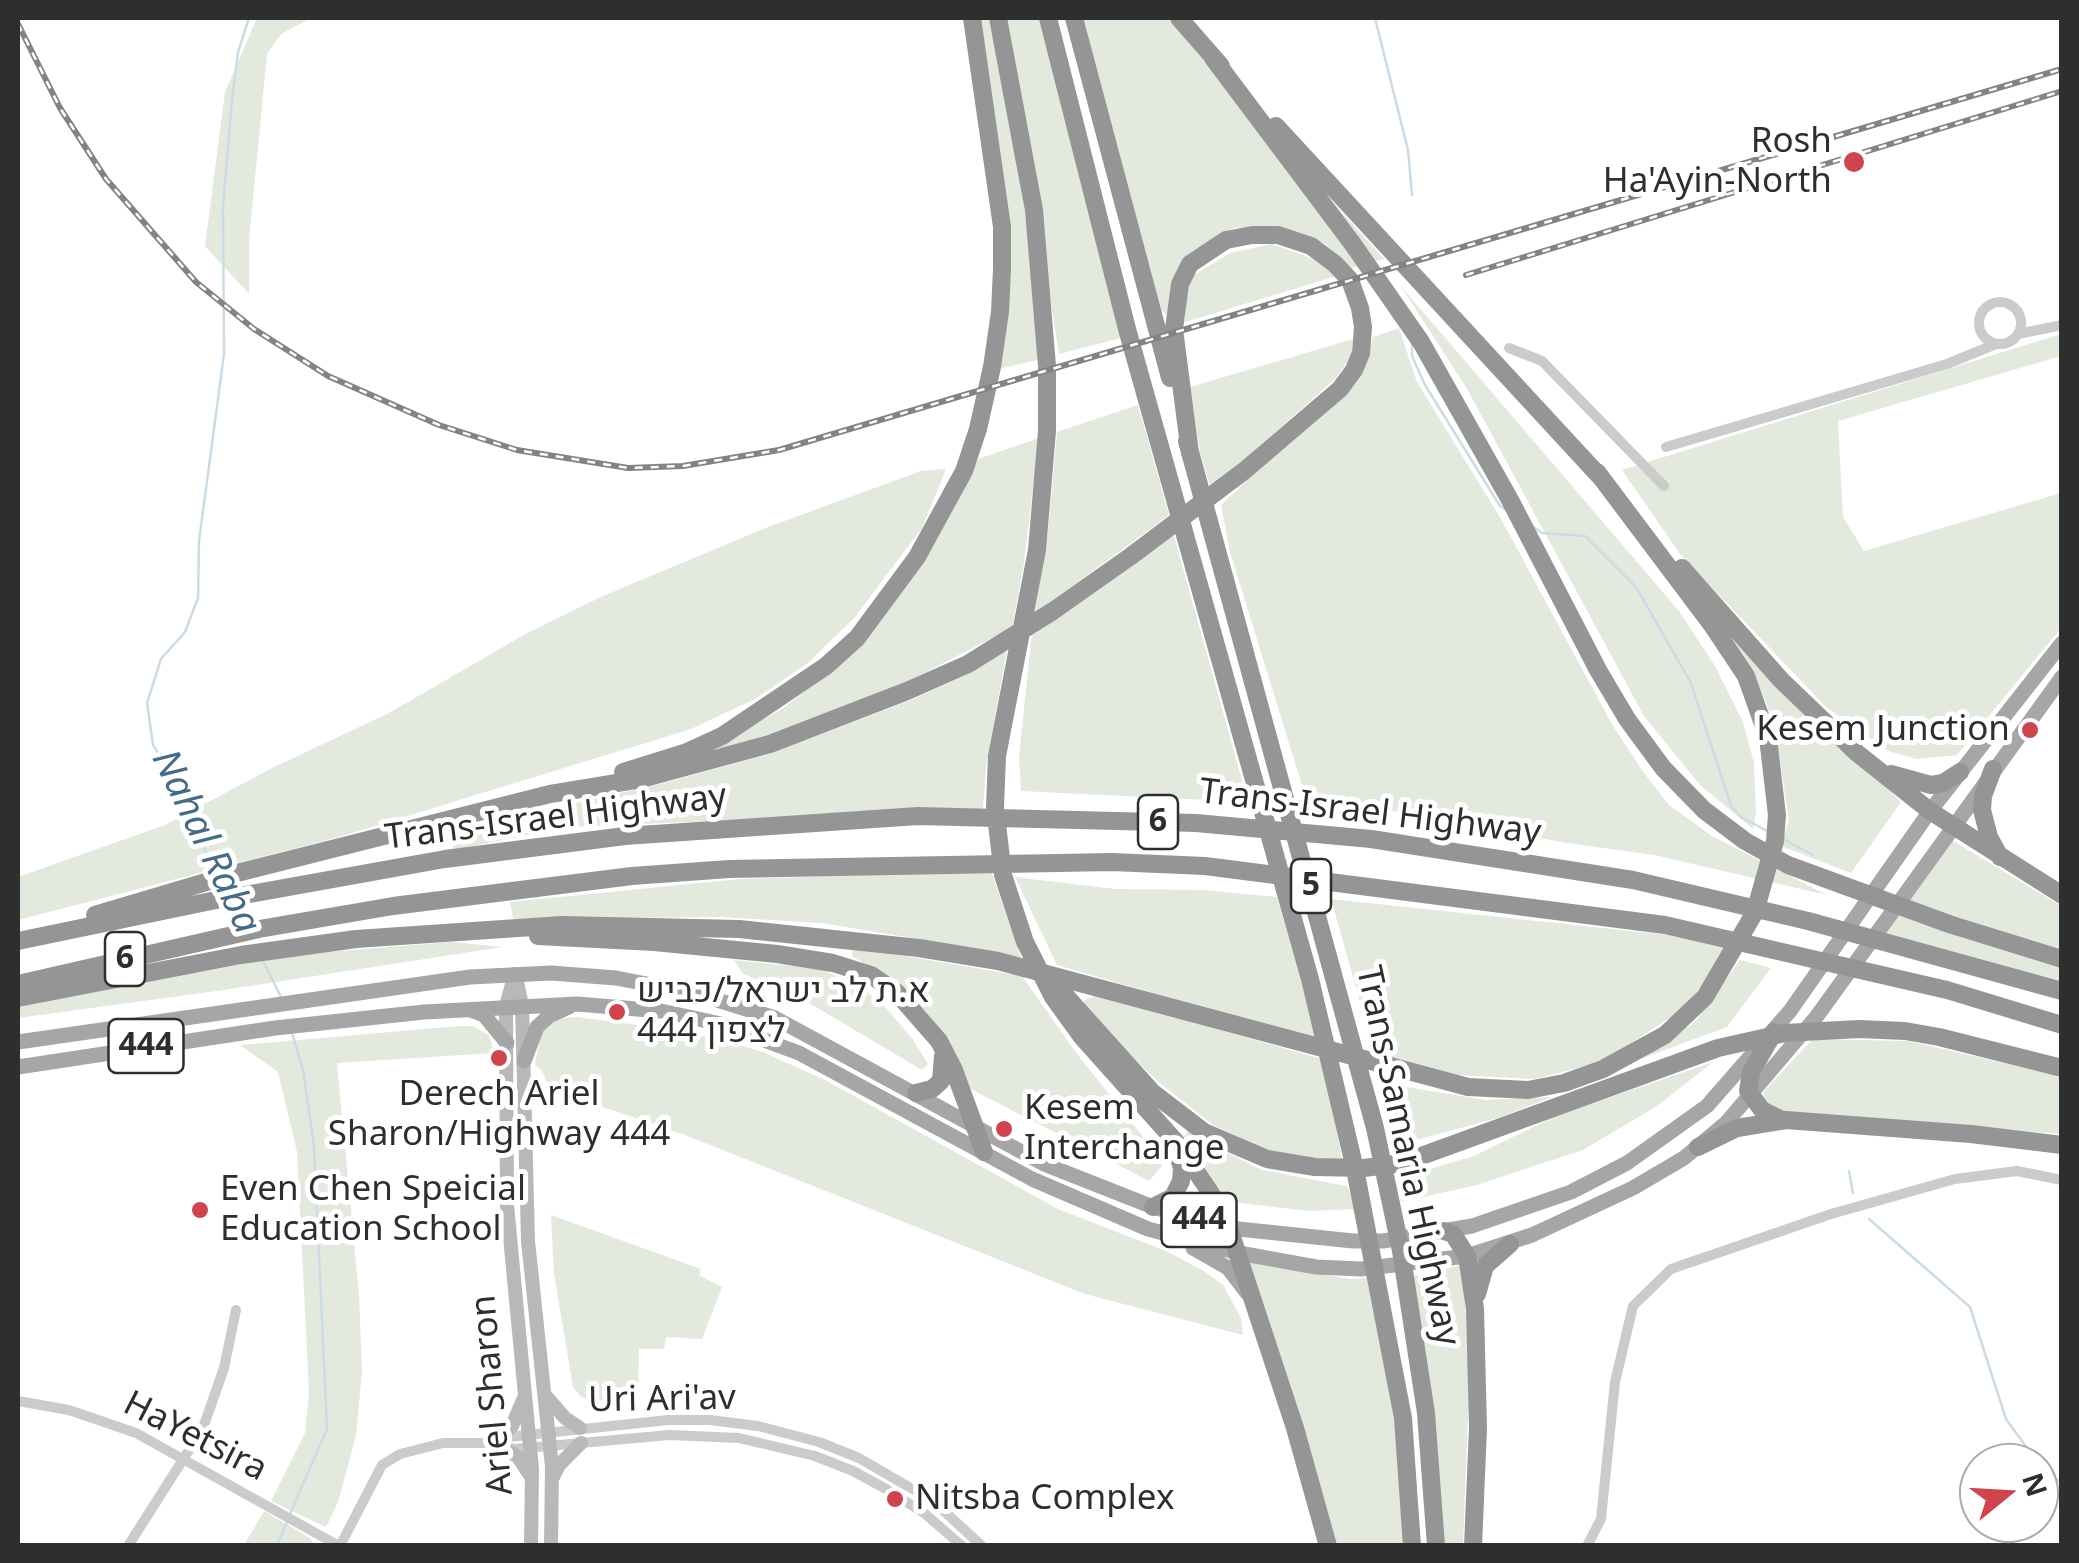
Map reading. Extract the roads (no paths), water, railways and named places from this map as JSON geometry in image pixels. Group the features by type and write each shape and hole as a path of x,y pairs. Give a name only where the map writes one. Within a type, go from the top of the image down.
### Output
{"highway":[{"path":"18,939 203,882 550,794 687,752 722,736 826,666 857,638 918,557 961,476 978,429 990,373 1000,312 1002,227 972,18"},
{"path":"998,18 1034,210 1047,356 1046,440 1037,550 996,756 996,833 1003,876 1035,964 1053,997 1098,1044 1204,1132 1267,1159 1337,1169 1378,1167 1423,1157 1718,1048 1785,1034 1859,1029 1939,1036 2062,1068"},
{"name":"Trans-Samaria Highway","path":"1048,18 1128,330 1310,979 1355,1169 1403,1418 1412,1546"},
{"name":"Trans-Samaria Highway","path":"1074,18 1376,1128 1402,1251 1426,1413 1436,1546"},
{"path":"1178,18 1352,242 1421,342 1636,732 1664,768 1704,810 1745,841 1788,866 2062,959"},
{"path":"1212,58 1450,311 1596,472 1681,575 1781,680 1930,811 2062,895"},
{"path":"550,794 641,779 770,744 968,664 1053,611 1244,471 1340,389 1358,362 1364,327 1350,280 1311,246 1278,235 1226,240 1190,264 1180,284 1174,316 1178,397"},
{"path":"18,998 269,950 418,934 498,927 632,924 739,929 919,948 998,961 1410,1073 1492,1090 1528,1090 1564,1083 1603,1069 1664,1035 1697,1006 1755,912 1775,841 1774,777 1757,701 1730,650 1681,575"},
{"path":"1993,769 1982,810 1989,837 2000,857"},
{"path":"1879,770 1931,786 1960,772"},
{"name":"Trans-Israel Highway","path":"18,939 445,860 625,836 918,816 1196,822 1370,839 1634,880 1808,920 2062,991"},
{"name":"Trans-Israel Highway","path":"18,984 232,934 429,902 632,876 728,869 1039,861 1186,865 1665,926 1947,990 2062,1025"},
{"path":"418,934 654,942 833,963 871,975 897,993 939,1041 954,1070 984,1152"},
{"path":"1774,1032 1749,1067 1748,1084 1750,1098 1762,1110 1786,1120"},
{"path":"916,1094 941,1081 944,1068 939,1041"},
{"path":"1098,1044 1199,1174 1229,1228 1295,1428 1328,1546"},
{"path":"1698,1146 1737,1128 1786,1120 2062,1145"},
{"path":"1153,1207 1173,1196 1181,1181 1179,1157 1158,1122"},
{"path":"1444,1231 1453,1234 1467,1256 1475,1309 1478,1428 1473,1546"},
{"path":"1475,1309 1485,1266 1510,1244"}],"main road":[{"path":"1774,1032 1930,811 2062,642"},
{"name":"444","path":"18,1066 275,1028 466,1009 577,1004 661,1011 721,1024 798,1053 1032,1180 1148,1228 1239,1253 1316,1267 1361,1270 1467,1256 1510,1244 1634,1188 1698,1146 1750,1098 1818,1016 2062,677"},
{"name":"444","path":"18,1042 269,1004 516,974 616,978 729,1002 810,1034 1044,1164 1153,1207 1229,1228 1354,1241 1384,1241 1444,1231 1529,1209 1571,1192 1627,1163 1707,1106 1749,1067"},
{"name":"Ariel Sharon","path":"516,974 507,1043 506,1205 532,1478 530,1546"},
{"path":"524,1061 532,1034 544,1019 577,1004"},
{"name":"Ariel Sharon","path":"514,1005 524,1061 525,1202 549,1439 551,1546"},
{"path":"466,1009 484,1015 507,1043"},
{"path":"1148,1228 1218,1261 1235,1276 1254,1306"},
{"path":"544,1394 581,1436 552,1479"},
{"path":"524,1395 502,1442 532,1478"}],"street":[{"path":"1973,351 1980,316 1995,302 2012,306 2020,318 2039,328"},
{"path":"2018,334 2020,318"},
{"path":"1666,448 1947,364 1973,351 2009,342 2018,334 2062,325"},
{"path":"1979,329 1996,344"},
{"path":"1509,348 1542,361 1664,486"},
{"path":"1587,1546 1601,1519 1614,1382 1633,1306 1671,1269 1831,1214 1954,1178 2017,1171 2062,1180"},
{"path":"128,1546 184,1458 212,1405 236,1310"},
{"name":"HaYetsira","path":"18,1401 69,1410 136,1433 340,1546"},
{"name":"Uri Ari'av","path":"581,1436 668,1420 710,1420 758,1426 819,1442 894,1476 932,1502 982,1546"},
{"name":"Uri Ari'av","path":"502,1442 669,1434 755,1441 853,1471 924,1514 962,1546"},
{"path":"340,1546 382,1465 400,1454 443,1443 502,1442"}],"waterway":[{"name":"Nahal Raba","path":"216,873 169,770 153,745 147,703 161,659 185,632 198,598 199,541 224,354 223,206 232,99 238,52 249,18"},
{"path":"1375,18 1408,150 1412,195"},
{"path":"1412,343 1412,356 1425,385 1500,506 1508,511"},
{"path":"1532,526 1542,533 1585,536 1636,587 1691,683 1731,806 1741,817 1767,831"},
{"path":"1783,839 1813,855"},
{"name":"Nahal Raba","path":"233,907 243,926"},
{"name":"Nahal Raba","path":"262,959 281,997"},
{"name":"Nahal Raba","path":"290,1514 327,1429 314,1146 303,1070 292,1033"},
{"path":"1849,1171 1853,1193"},
{"path":"1869,1219 1970,1307 2006,1419 2023,1443"},
{"name":"Nahal Raba","path":"277,1546 287,1522"}],"railway":[{"path":"18,24 60,108 106,179 196,282 254,329 328,376 439,425 517,450 628,468 683,466 779,450 2062,69"},
{"path":"1466,275 2062,91"}],"place":[{"name":"Rosh Ha'Ayin-North","path":"1854,162"},
{"name":"Kesem Junction","path":"2030,730"},
{"name":"א.ת לב ישראל/כביש 444 לצפון","path":"617,1012"},
{"name":"Derech Ariel Sharon/Highway 444","path":"499,1058"},
{"name":"Kesem Interchange","path":"1004,1129"},
{"name":"Even Chen Speicial Education School","path":"200,1210"},
{"name":"Nitsba Complex","path":"895,1499"}]}
